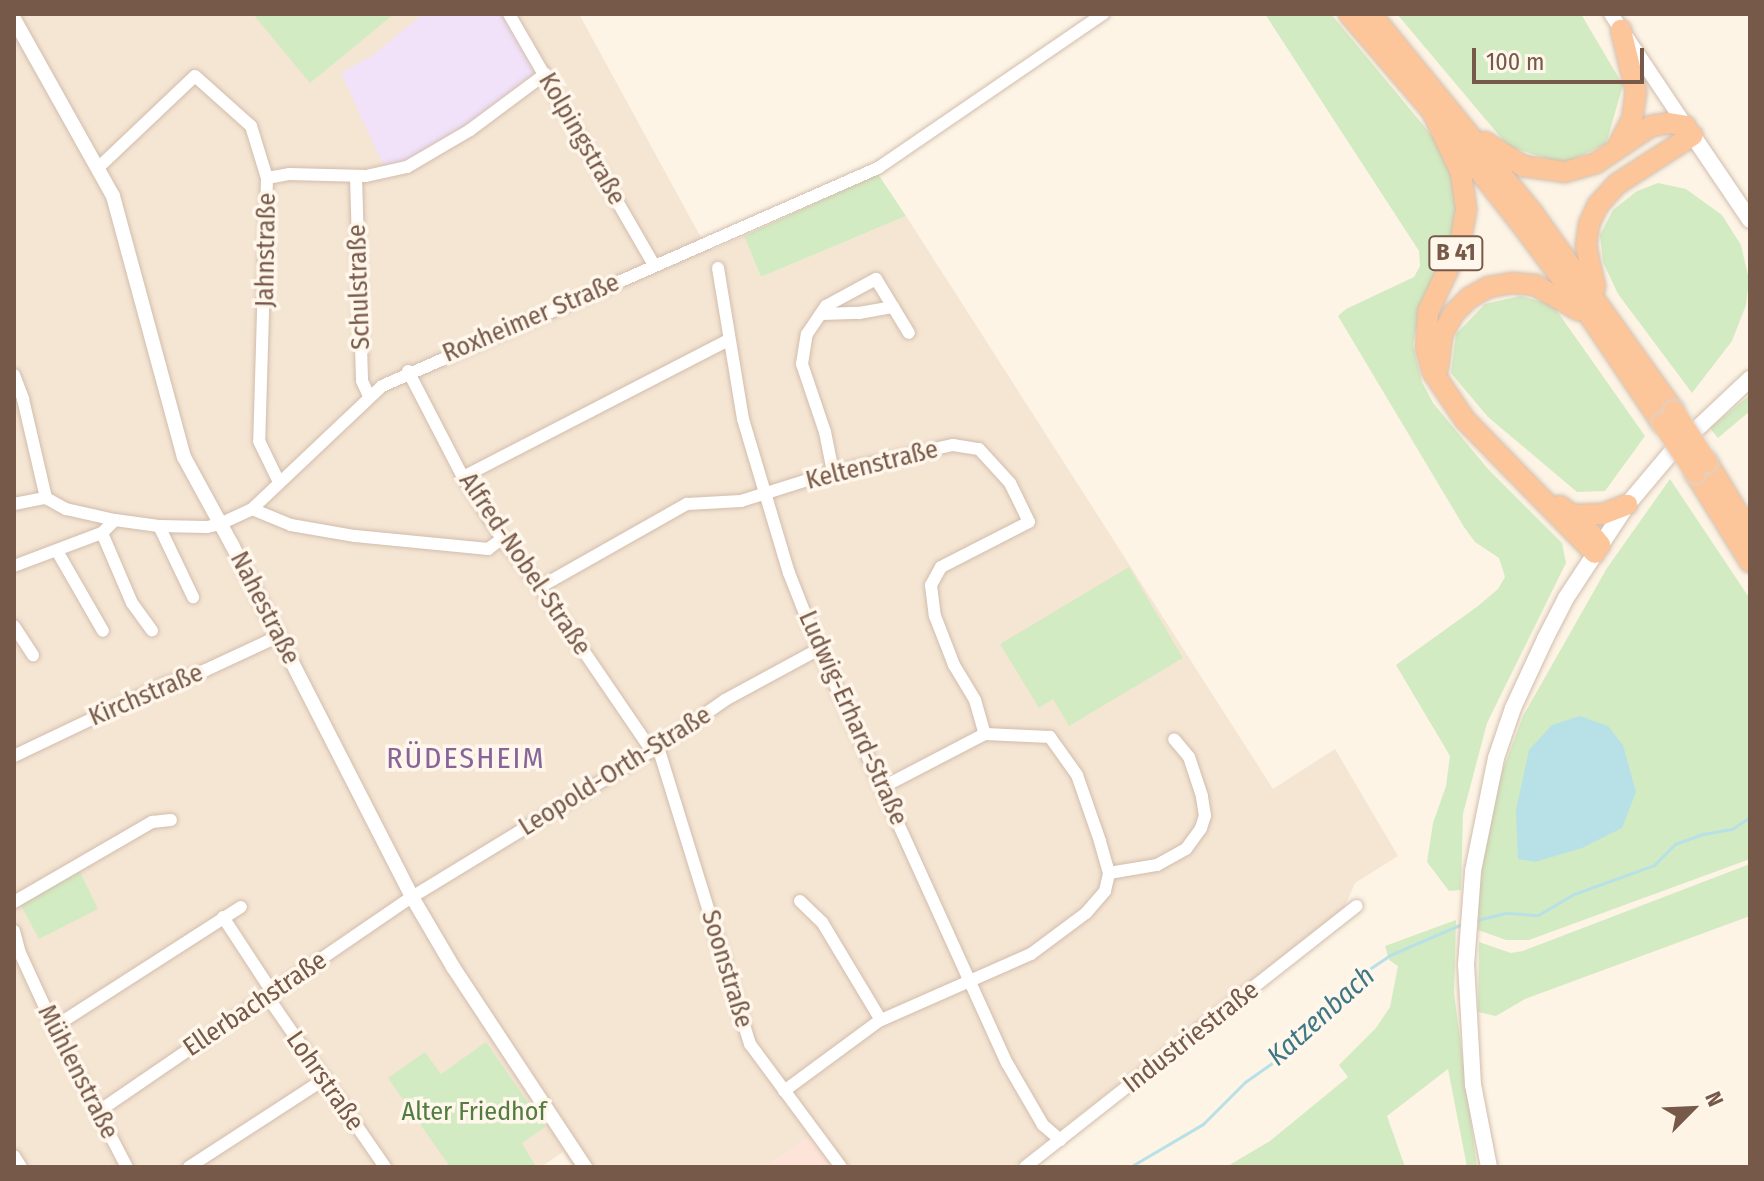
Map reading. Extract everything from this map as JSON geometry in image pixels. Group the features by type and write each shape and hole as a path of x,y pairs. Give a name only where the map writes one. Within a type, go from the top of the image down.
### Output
{"highway":[{"name":"B 41","path":"1349,14 1597,312"},
{"name":"B 41","path":"1371,14 1468,131 1597,312 1701,468 1750,533"},
{"path":"1614,150 1629,128 1635,102 1633,73 1616,22"},
{"name":"B 41","path":"1432,111 1456,161 1465,197 1460,244 1435,290 1426,324 1429,360 1443,392"},
{"name":"B 41","path":"1468,131 1514,162 1543,172 1576,171 1651,126 1689,131"},
{"name":"B 41","path":"1597,312 1586,258 1586,235 1593,213 1617,184 1689,131"},
{"name":"B 41","path":"1443,392 1437,357 1442,335 1460,306 1479,292 1501,284 1535,285 1597,312"},
{"path":"1443,392 1465,420 1537,490 1576,537 1598,549"},
{"name":"B 41","path":"1701,468 1750,562"},
{"path":"1537,490 1573,515 1598,549"},
{"path":"1573,515 1603,514 1627,505"}],"main road":[{"path":"1689,131 1750,220"},
{"path":"1489,1167 1473,1085 1466,965 1473,871 1496,758 1513,708 1566,598 1627,505 1670,454 1750,379"}],"street":[{"name":"Kolpingstraße","path":"509,14 654,265"},
{"name":"Roxheimer Straße","path":"220,524 252,509 369,396 408,371 788,210 878,168 1103,14"},
{"name":"Nahestraße","path":"14,19 113,196 184,457 412,897 453,967 585,1167"},
{"path":"1616,22 1689,131"},
{"path":"267,178 289,174 356,177 407,167 470,130 545,74"},
{"name":"Jahnstraße","path":"99,167 195,76 251,126 267,178 259,441 279,482"},
{"name":"Schulstraße","path":"356,177 362,381 369,396"},
{"name":"Ludwig-Erhard-Straße","path":"718,268 743,419 763,494 819,649 1007,1063 1043,1125 1060,1140"},
{"path":"833,472 825,432 802,364 807,334 826,306 876,279 909,333"},
{"path":"822,314 859,313 893,307"},
{"path":"463,477 729,340"},
{"name":"Alfred-Nobel-Straße","path":"408,371 463,477 502,539 540,587 655,749"},
{"path":"14,375 23,399 46,498"},
{"name":"Keltenstraße","path":"540,587 687,504 741,501 833,472 953,445 979,449 1010,483 1029,522 941,567 931,585 935,616 954,665 975,700 985,734"},
{"path":"14,504 46,498 66,509 115,520 159,526 207,527 220,524"},
{"path":"252,509 291,525 355,536 488,549 502,539"},
{"path":"14,566 102,533 115,520"},
{"path":"159,526 193,597"},
{"path":"102,533 132,603 152,631"},
{"path":"57,551 103,631"},
{"path":"14,626 33,655"},
{"name":"Kirchstraße","path":"14,756 165,684 206,670 279,636"},
{"name":"Leopold-Orth-Straße","path":"412,897 655,749 725,700 819,649"},
{"path":"784,1091 881,1020 1031,954 1086,913 1105,891 1109,873 1077,775 1050,737 985,734 883,787"},
{"path":"1109,873 1157,865 1186,849 1201,828 1205,816 1202,796 1189,757 1174,739"},
{"name":"Soonstraße","path":"655,749 750,1044 841,1167"},
{"path":"14,902 152,822 171,820"},
{"name":"Ellerbachstraße","path":"99,1111 412,897"},
{"path":"800,901 822,922 881,1020"},
{"name":"Industriestraße","path":"1025,1167 1357,906"},
{"path":"54,1027 241,907"},
{"name":"Lohrstraße","path":"223,917 272,992 272,1003 385,1167"},
{"name":"Mühlenstraße","path":"14,931 20,953 54,1027 127,1167"},
{"path":"189,1167 323,1080"},
{"path":"14,1156 21,1167"}],"shaded area":[{"path":"14,14 579,14 699,234 712,250 744,236 761,277 906,216 1273,789 1335,749 1398,856 1355,883 1344,908 1013,1167 832,1167 809,1137 765,1167 573,1167 563,1152 541,1167 14,1167"},
{"path":"423,14 505,14 535,73 457,133 404,163 385,169 341,73 373,55"},
{"path":"809,1137 832,1167 765,1167"}],"green space":[{"path":"253,14 394,14 310,83"},
{"path":"1265,14 1331,14 1438,143 1458,188 1457,228 1422,301 1413,345 1422,382 1433,403 1488,469 1562,543 1566,563 1487,723 1463,814 1461,890 1449,891 1427,862 1433,823 1446,786 1450,756 1396,665 1478,606 1498,589 1505,577 1499,558 1475,542 1464,527 1338,316 1346,309 1414,277 1420,266 1419,251"},
{"path":"1397,14 1581,14 1623,85 1606,144 1563,164 1508,146"},
{"path":"878,174 906,216 761,277 744,236"},
{"path":"1658,183 1686,189 1722,215 1741,245 1749,280 1746,305 1732,341 1692,393 1618,294 1603,262 1600,235 1613,210 1637,191"},
{"path":"1520,296 1552,304 1645,436 1605,491 1577,492 1488,417 1451,373 1456,334 1485,304"},
{"path":"1750,395 1750,411 1718,438 1710,428"},
{"path":"1670,479 1750,599 1750,859 1529,940 1506,940 1478,930 1478,878 1498,783 1523,716 1607,568"},
{"path":"1129,567 1183,658 1069,726 1053,699 1039,708 1000,644"},
{"path":"1750,864 1750,916 1525,999 1496,1016 1478,1012 1479,942 1511,953 1523,951"},
{"path":"78,868 98,909 39,939 19,902"},
{"path":"1456,920 1454,993 1477,1167 1467,1167 1448,1069 1387,1116 1405,1167 1226,1167 1270,1141 1348,1077 1339,1065 1376,1028 1390,1007 1398,966 1389,960 1385,946"},
{"name":"Alter Friedhof","path":"486,1042 545,1127 522,1143 536,1167 450,1167 388,1078 425,1052 441,1074"}],"water":[{"path":"1580,716 1608,726 1623,745 1636,792 1622,828 1582,848 1535,862 1518,859 1516,810 1529,750 1552,725"}],"waterway":[{"name":"Katzenbach","path":"1477,920 1506,913 1538,915 1574,894 1654,865 1675,844 1703,834 1732,829 1750,817"},
{"name":"Katzenbach","path":"1130,1167 1203,1124 1245,1082 1285,1054 1298,1034 1314,1025 1362,974 1390,955 1462,924"}],"district":[{"name":"RÜDESHEIM","path":"466,758"}]}
